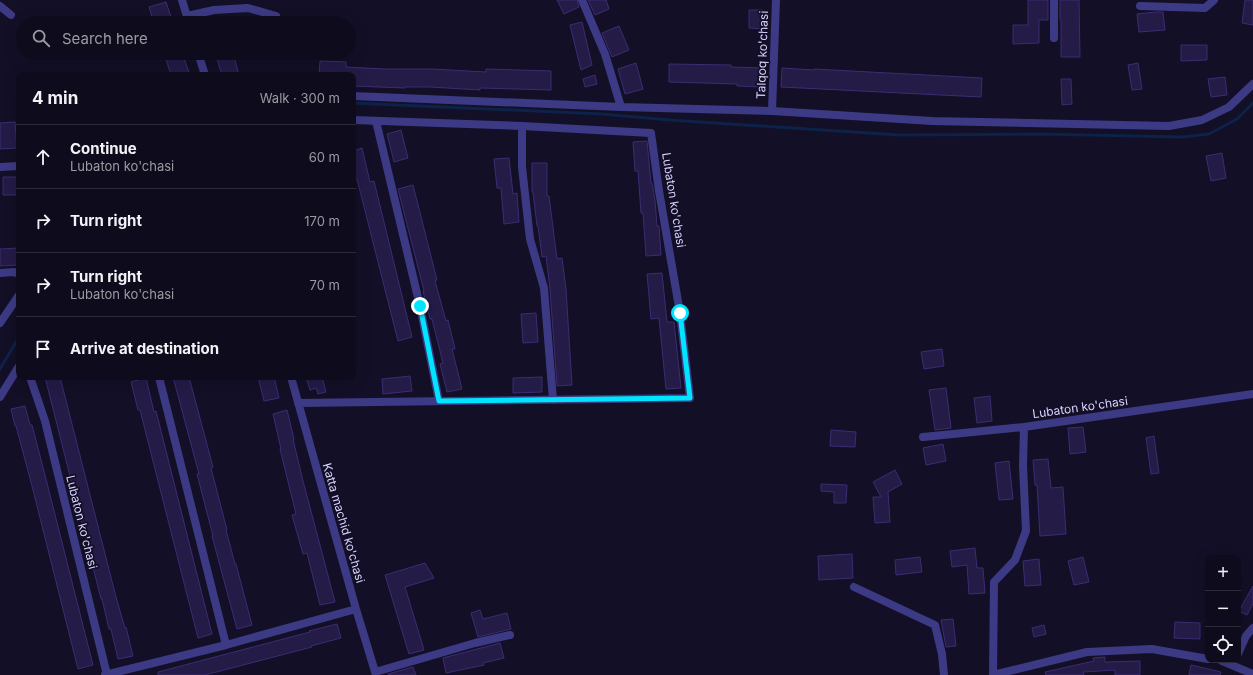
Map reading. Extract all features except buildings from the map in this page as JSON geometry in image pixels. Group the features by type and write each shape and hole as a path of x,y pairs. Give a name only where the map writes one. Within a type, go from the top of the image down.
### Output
{"street":[{"path":"182,0 187,16"},
{"path":"582,0 605,54 621,107"},
{"name":"Talqoq ko'chasi","path":"772,111 776,0"},
{"path":"1054,0 1054,38"},
{"path":"1140,6 1205,8 1214,0"},
{"path":"0,6 10,15"},
{"path":"198,16 214,10 248,8 276,16"},
{"path":"200,60 204,72"},
{"path":"356,96 621,107 772,111 932,121 1168,126 1202,120 1229,107 1253,84"},
{"name":"Lubaton ko'chasi","path":"356,120 522,126 651,133 659,191 680,313 690,398 553,400"},
{"path":"376,121 420,306 439,401"},
{"path":"298,403 553,400 544,288 530,239 522,174 522,126"},
{"path":"0,167 16,166"},
{"path":"0,273 16,273"},
{"path":"0,324 16,300"},
{"path":"0,398 16,371"},
{"name":"Lubaton ko'chasi","path":"31,380 45,421 106,675 226,646 356,609"},
{"path":"160,380 226,646"},
{"name":"Katta machid ko'chasi","path":"292,380 356,609 376,673"},
{"name":"Lubaton ko'chasi","path":"1205,659 1152,650 1087,652 993,675 994,582 1015,560 1026,531 1023,466 1024,427 1253,394"},
{"path":"923,437 1024,427"},
{"path":"854,587 935,625 942,654 944,675"},
{"path":"1241,647 1246,636 1253,628"},
{"path":"376,673 475,643 510,635"},
{"path":"1227,663 1253,674"}],"waterway":[{"path":"356,103 602,114 899,135 1040,134 1182,137 1209,134 1237,119 1253,103"},
{"path":"0,369 16,342"}],"route":[{"path":"420,306 439,401 690,398 680,313"}]}
